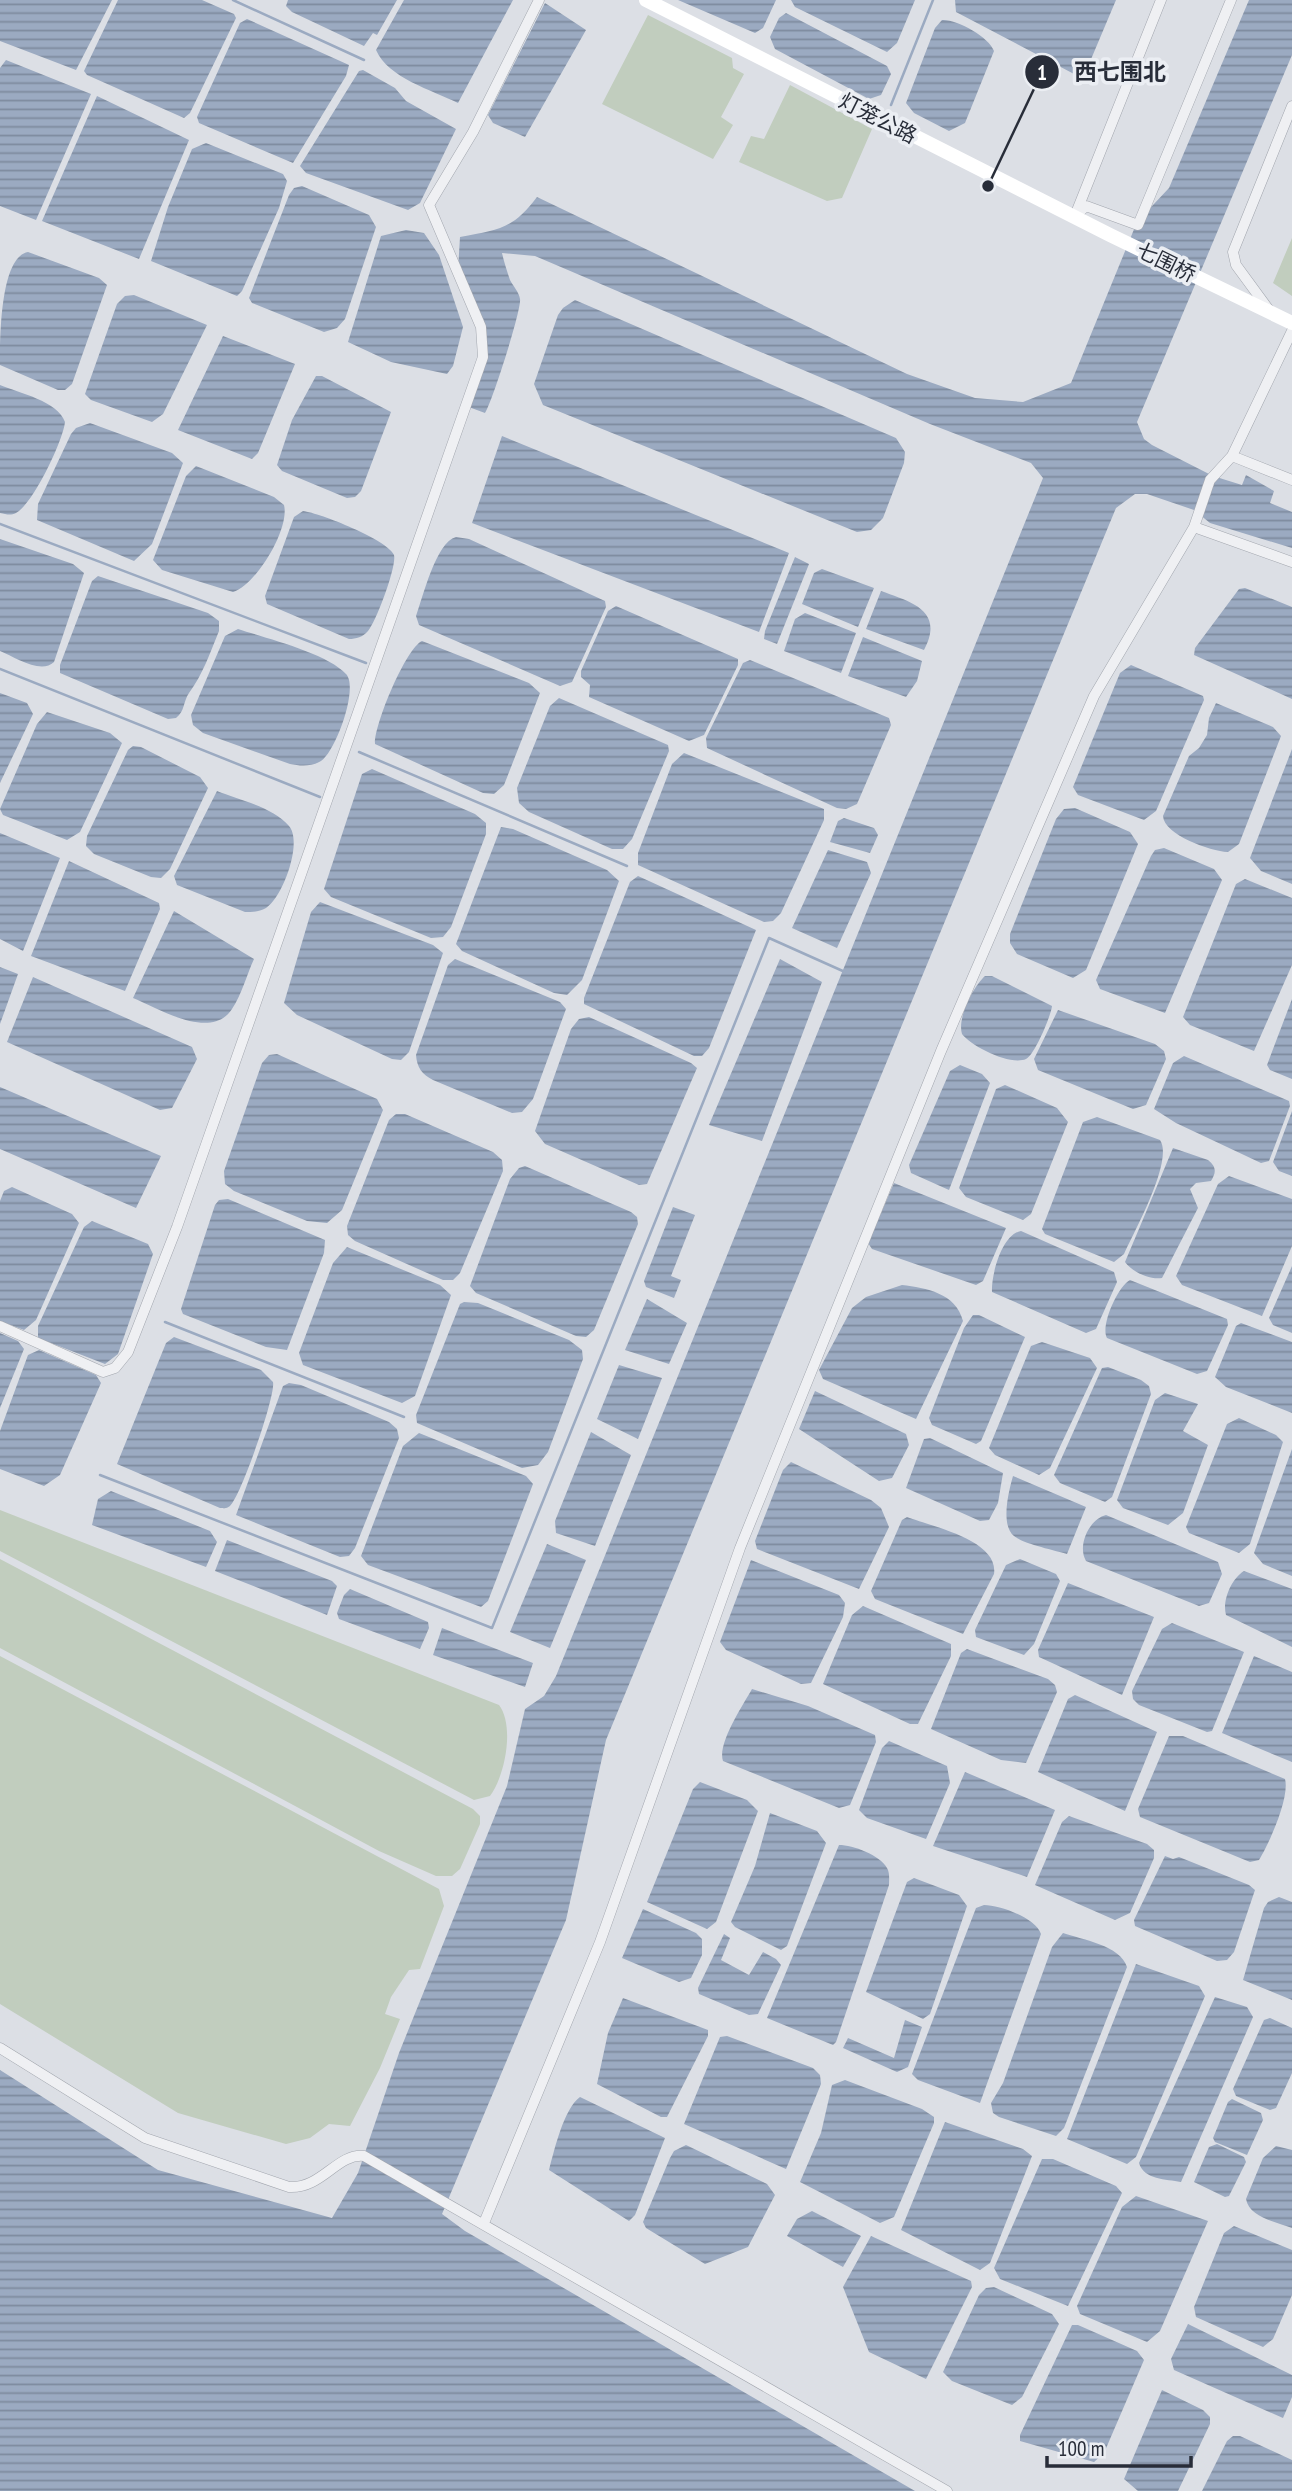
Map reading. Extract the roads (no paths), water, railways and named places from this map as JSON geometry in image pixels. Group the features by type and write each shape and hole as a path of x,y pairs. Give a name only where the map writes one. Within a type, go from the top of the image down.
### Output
{"street":[{"path":"0,1326 103,1371 115,1368 128,1352 177,1227 483,358 481,327 429,205 473,132 539,0"},
{"name":"灯笼公路","path":"646,0 1110,235"},
{"path":"1074,217 1161,0"},
{"path":"1074,217 1086,206 1138,225 1231,0"},
{"path":"1292,106 1233,252 1236,265 1270,311 1292,323"},
{"name":"七围桥","path":"1110,235 1270,311"},
{"path":"484,2223 600,1942 740,1548 941,1051 1094,696 1194,527 1210,480 1233,456 1292,331"},
{"path":"1233,456 1292,480"},
{"path":"1194,527 1292,562"},
{"path":"0,2048 158,2145 289,2187 301,2188 313,2184 350,2158 364,2156 947,2491"}],"water":[{"path":"0,0 112,0 76,70 0,41"},
{"path":"118,0 202,0 234,14 236,18 190,113 184,118 87,75 84,71"},
{"path":"288,0 397,0 377,35 373,33 364,46 292,12 286,6"},
{"path":"404,0 513,0 458,103 400,76 382,60 376,50"},
{"path":"678,0 776,0 763,28 755,33"},
{"path":"791,0 915,0 897,43 887,52 795,7"},
{"path":"955,0 1116,0 1089,64 1074,74 956,12"},
{"path":"1249,0 1292,0 1292,55 1137,422 1144,439 1152,445 1213,476 1242,485 1246,475 1274,491 1270,503 1292,512 1292,548 1210,523 1194,510 1147,494 1135,494 1116,508 606,1740 566,1920 442,2214 465,2231 915,2491 0,2491 0,2070 158,2170 332,2218 358,2173 399,2053 507,1786 525,1709 544,1696 556,1676 1043,478 1031,463 930,424 535,256 502,253 510,280 520,299 516,319 500,375 485,413 466,406 484,352 484,332 458,270 460,237 485,232 512,222 537,197 907,374 975,398 1023,402 1071,383 1137,222 1169,188"},
{"path":"545,3 586,30 525,137 493,123 488,115"},
{"path":"786,13 887,66 891,74 881,95 869,99 775,49 770,37 779,18"},
{"path":"247,19 349,65 346,76 293,163 199,123 197,117 240,23"},
{"path":"942,20 956,22 972,30 986,40 994,51 965,123 949,131 914,113 906,103 935,28"},
{"path":"6,60 91,94 36,220 0,206 0,68"},
{"path":"363,70 395,88 406,101 456,129 420,203 408,210 306,173 300,166 359,71"},
{"path":"97,96 189,140 139,259 42,221"},
{"path":"206,143 283,174 287,181 279,208 242,291 237,296 151,261 168,207 192,149"},
{"path":"302,186 369,215 376,227 345,319 337,328 324,332 252,303 249,298 289,195 294,188"},
{"path":"406,230 424,233 439,255 463,327 453,366 447,374 391,362 348,342 381,236"},
{"path":"28,252 99,278 107,285 72,384 65,390 58,390 0,365 1,319 7,283 19,257"},
{"path":"134,295 207,325 163,414 152,422 91,400 85,394 117,304 125,296"},
{"path":"575,300 896,438 905,452 904,463 883,518 871,530 857,532 543,405 534,384 558,315"},
{"path":"223,336 295,364 258,453 252,459 178,430"},
{"path":"316,376 322,376 391,412 361,491 355,497 347,498 282,471 277,465 292,420"},
{"path":"0,385 55,408 65,422 53,457 31,498 16,513 10,515 0,513"},
{"path":"90,423 172,453 183,463 152,544 134,561 37,520 38,504 71,434 76,428"},
{"path":"502,436 789,553 759,632 472,523"},
{"path":"196,466 274,497 284,505 282,528 269,555 252,579 233,592 162,570 153,560 186,476"},
{"path":"303,511 367,535 380,542 394,555 381,606 372,626 362,636 349,639 267,604 265,596 294,517"},
{"path":"456,537 469,539 605,601 606,607 572,682 560,686 419,625 416,616 436,559 449,541"},
{"path":"0,539 73,564 84,573 54,662 49,666 28,664 0,651"},
{"path":"795,557 809,564 777,644 764,639 765,631"},
{"path":"822,569 874,588 858,627 802,604 814,573"},
{"path":"98,576 208,613 219,621 219,631 206,663 176,718 168,719 60,673 60,665 92,581"},
{"path":"1245,588 1292,607 1292,699 1194,655 1195,648 1239,589"},
{"path":"881,591 913,604 928,617 929,636 924,650 866,629"},
{"path":"616,606 738,659 738,665 704,735 689,741 589,697 590,685 581,677 581,671 608,611"},
{"path":"805,613 856,633 841,673 784,651 795,619"},
{"path":"238,629 311,653 337,666 346,674 350,692 344,719 333,745 321,761 306,766 290,764 203,733 193,725 191,715 225,636"},
{"path":"863,637 922,661 917,681 906,697 848,676"},
{"path":"422,641 529,683 540,693 504,785 494,794 483,793 375,744 392,688 408,657"},
{"path":"750,660 889,718 891,725 857,804 846,809 837,808 707,748 706,738 743,663"},
{"path":"1131,665 1203,696 1204,700 1156,811 1144,820 1078,795 1073,787 1120,673"},
{"path":"0,693 27,703 33,714 0,783"},
{"path":"559,698 668,745 669,751 632,839 623,849 612,849 529,812 519,803 517,788 550,706"},
{"path":"1216,703 1273,727 1281,736 1239,844 1228,852 1189,841 1171,830 1163,816 1189,756 1199,748 1207,735 1209,718"},
{"path":"47,712 110,733 122,743 80,832 67,840 3,815 0,809 37,724"},
{"path":"133,746 141,747 200,777 208,788 170,869 161,878 151,877 94,854 86,846 87,836 128,750"},
{"path":"1292,749 1292,884 1261,871 1250,858"},
{"path":"684,753 824,809 824,820 781,913 773,921 764,922 638,865 638,853 672,764"},
{"path":"372,769 475,814 486,823 486,834 451,927 443,937 431,938 331,897 324,889 362,774"},
{"path":"217,791 274,814 289,826 293,834 294,844 289,869 279,893 266,908 245,912 177,885 174,876"},
{"path":"1075,808 1130,832 1138,844 1086,970 1073,978 1017,954 1010,943 1010,934 1056,819 1064,809"},
{"path":"844,818 874,828 878,835 870,853 830,842 838,821"},
{"path":"501,827 513,829 607,870 619,881 582,980 567,995 554,993 462,951 456,944"},
{"path":"0,833 60,858 23,951 0,939"},
{"path":"1164,848 1214,869 1222,880 1165,1013 1100,989 1096,980 1151,856 1155,850"},
{"path":"828,850 867,862 871,873 837,948 792,928"},
{"path":"69,861 159,903 160,909 125,991 31,956"},
{"path":"638,876 756,930 709,1048 702,1056 694,1056 584,1004 584,998 630,882"},
{"path":"1245,879 1292,898 1292,965 1254,1051 1190,1025 1183,1017 1236,884"},
{"path":"320,902 433,945 443,953 409,1052 401,1060 392,1059 297,1015 284,1003 311,912"},
{"path":"174,911 254,959 236,1003 223,1018 211,1022 185,1020 133,998"},
{"path":"455,959 560,1002 566,1009 533,1099 522,1112 512,1113 433,1080 419,1067 416,1055 448,965"},
{"path":"780,959 822,982 762,1141 709,1125"},
{"path":"0,967 18,974 0,1024"},
{"path":"985,976 992,976 1052,1006 1042,1035 1026,1059 1011,1060 991,1054 962,1034 962,1020 967,1003"},
{"path":"33,977 192,1047 197,1059 172,1108 160,1110 7,1042"},
{"path":"1292,999 1292,1079 1270,1070 1267,1065"},
{"path":"1058,1010 1155,1044 1164,1051 1166,1059 1146,1105 1133,1109 1038,1070 1034,1059"},
{"path":"589,1017 697,1068 647,1184 639,1185 545,1144 535,1131 571,1029 579,1019"},
{"path":"277,1054 377,1099 383,1110 342,1210 327,1223 307,1221 234,1191 225,1184 224,1171 262,1063 269,1055"},
{"path":"1184,1056 1289,1101 1290,1106 1269,1161 1261,1163 1176,1123 1154,1109 1173,1063"},
{"path":"960,1065 982,1074 990,1083 949,1190 911,1173 909,1165 950,1071"},
{"path":"1005,1085 1057,1108 1068,1122 1031,1214 1023,1220 966,1197 959,1188 996,1089"},
{"path":"0,1087 161,1156 136,1208 0,1149"},
{"path":"1292,1111 1292,1176 1279,1171 1273,1162"},
{"path":"396,1114 405,1114 493,1152 502,1160 503,1171 460,1273 453,1280 443,1280 355,1241 348,1235 347,1226 389,1120"},
{"path":"1097,1117 1160,1140 1163,1150 1157,1179 1143,1214 1124,1254 1114,1262 1045,1234 1042,1229 1083,1122"},
{"path":"1173,1148 1208,1160 1215,1173 1211,1181 1196,1183 1190,1189 1198,1208 1162,1278 1152,1278 1137,1272 1125,1262"},
{"path":"525,1166 637,1217 638,1224 594,1330 586,1337 576,1336 476,1293 470,1286 510,1179 519,1168"},
{"path":"1229,1176 1292,1199 1292,1246 1262,1316 1182,1285 1176,1276 1218,1184"},
{"path":"894,1183 1006,1228 983,1281 976,1285 872,1249 868,1243"},
{"path":"12,1187 72,1214 79,1223 36,1320 24,1330 0,1321 0,1201 4,1191"},
{"path":"228,1199 325,1240 324,1253 287,1350 266,1347 183,1314 181,1309 215,1205 219,1200"},
{"path":"673,1207 695,1215 671,1276 681,1280 674,1298 646,1287 644,1281"},
{"path":"92,1221 148,1244 153,1254 118,1354 105,1364 38,1338 38,1326 84,1227"},
{"path":"1021,1231 1114,1272 1117,1282 1096,1329 1086,1333 992,1292 993,1276 1003,1247 1008,1239"},
{"path":"347,1247 440,1285 451,1295 415,1396 402,1403 303,1365 299,1353 333,1263"},
{"path":"1292,1266 1292,1333 1273,1325 1269,1318"},
{"path":"1130,1280 1227,1319 1228,1325 1207,1371 1197,1374 1107,1338 1105,1332 1111,1307 1120,1290"},
{"path":"902,1285 930,1290 947,1298 954,1304 963,1321 916,1419 823,1379 819,1370 852,1308 866,1297"},
{"path":"647,1299 687,1323 669,1364 625,1350"},
{"path":"478,1303 569,1340 582,1350 583,1359 548,1452 538,1465 522,1468 417,1423 416,1415 460,1304"},
{"path":"973,1315 979,1315 1025,1337 981,1441 976,1444 932,1425 929,1418 964,1328"},
{"path":"1241,1323 1292,1342 1292,1413 1226,1387 1215,1377 1236,1326"},
{"path":"0,1333 18,1341 24,1349 0,1408"},
{"path":"174,1337 261,1370 273,1382 264,1424 249,1466 235,1498 226,1508 220,1508 117,1464 166,1343"},
{"path":"1042,1342 1090,1358 1097,1368 1050,1468 1039,1475 995,1455 989,1448 1031,1346"},
{"path":"39,1350 96,1375 101,1383 60,1475 44,1486 0,1469 0,1431 28,1355"},
{"path":"619,1365 662,1378 638,1439 597,1419"},
{"path":"1108,1367 1141,1380 1149,1386 1151,1394 1112,1497 1105,1502 1060,1483 1054,1475 1102,1368"},
{"path":"289,1383 301,1385 389,1422 397,1429 399,1438 355,1548 349,1556 340,1557 236,1515 283,1386"},
{"path":"815,1391 906,1434 909,1445 892,1478 879,1481 799,1429"},
{"path":"1165,1393 1198,1404 1183,1431 1208,1445 1183,1513 1168,1525 1123,1508 1117,1500 1155,1400"},
{"path":"1239,1418 1276,1435 1283,1442 1250,1544 1239,1553 1189,1533 1186,1527 1227,1424"},
{"path":"591,1432 631,1455 595,1546 556,1533 555,1521"},
{"path":"419,1433 526,1476 533,1484 488,1601 481,1607 368,1565 361,1556 403,1446"},
{"path":"930,1438 1003,1473 998,1503 989,1520 980,1521 906,1488 924,1439"},
{"path":"1292,1449 1292,1576 1263,1564 1254,1553"},
{"path":"791,1462 871,1500 881,1508 889,1527 859,1589 757,1549 755,1541 783,1470"},
{"path":"1013,1476 1086,1507 1067,1554 1025,1542 1010,1531 1006,1516"},
{"path":"111,1491 210,1531 217,1542 206,1567 92,1525 98,1499"},
{"path":"1106,1515 1218,1562 1222,1574 1209,1603 1199,1606 1086,1561 1083,1548 1086,1534 1094,1522"},
{"path":"907,1517 962,1536 986,1552 993,1562 994,1574 963,1634 875,1599 871,1591 902,1520"},
{"path":"227,1540 332,1581 337,1586 327,1615 215,1571"},
{"path":"547,1544 586,1560 550,1648 510,1632"},
{"path":"1020,1559 1056,1574 1060,1581 1034,1644 1024,1655 976,1637 975,1630 1006,1565"},
{"path":"751,1560 839,1595 845,1603 843,1617 811,1683 801,1684 726,1650 720,1642"},
{"path":"1244,1571 1292,1589 1292,1647 1226,1615 1225,1603 1229,1591 1235,1579"},
{"path":"1068,1583 1154,1617 1122,1695 1039,1657 1038,1650"},
{"path":"350,1589 428,1622 429,1628 420,1649 339,1619 337,1613 344,1595"},
{"path":"863,1606 951,1644 951,1656 918,1724 910,1724 823,1684 852,1615"},
{"path":"1172,1623 1244,1652 1212,1731 1207,1732 1139,1705 1133,1699 1132,1691 1162,1629"},
{"path":"442,1628 533,1663 525,1687 433,1655"},
{"path":"967,1649 1048,1679 1055,1685 1057,1692 1026,1763 1001,1760 931,1729 961,1653"},
{"path":"1254,1656 1292,1672 1292,1762 1222,1733"},
{"path":"752,1689 808,1706 875,1735 876,1742 850,1805 839,1808 723,1761 727,1735"},
{"path":"1075,1695 1157,1732 1125,1811 1038,1772 1068,1699"},
{"path":"1169,1736 1183,1736 1285,1779 1282,1808 1259,1860 1250,1862 1140,1817 1138,1809"},
{"path":"889,1741 947,1766 950,1783 926,1839 867,1818 859,1810 882,1748"},
{"path":"965,1772 1055,1810 1027,1877 933,1846"},
{"path":"700,1782 747,1800 758,1811 716,1922 707,1929 647,1902 693,1789"},
{"path":"770,1813 817,1831 826,1843 787,1946 781,1950 735,1927 731,1922 755,1866"},
{"path":"1069,1816 1147,1844 1154,1850 1154,1858 1130,1913 1115,1920 1035,1885 1062,1822"},
{"path":"839,1845 858,1849 884,1863 888,1870 889,1885 833,2045 767,2018"},
{"path":"1165,1856 1173,1859 1179,1857 1249,1885 1255,1890 1234,1952 1227,1960 1217,1961 1135,1926 1134,1920"},
{"path":"914,1878 959,1895 967,1906 930,2014 923,2019 866,1992 907,1882"},
{"path":"1279,1897 1292,1902 1292,2000 1243,1980 1264,1908 1268,1902"},
{"path":"984,1905 999,1907 1025,1918 1038,1928 1041,1934 980,2103 918,2080 912,2074 976,1908"},
{"path":"643,1909 696,1933 702,1939 702,1955 691,1978 679,1982 622,1958"},
{"path":"1063,1933 1109,1948 1117,1953 1127,1967 1064,2128 1056,2136 999,2117 993,2113 991,2103 1003,2083 1052,1947"},
{"path":"724,1934 730,1938 721,1960 749,1975 763,1952 781,1965 758,2014 749,2015 699,1994 698,1988"},
{"path":"1136,1964 1199,1986 1205,1996 1136,2157 1127,2164 1067,2139"},
{"path":"1215,1997 1247,2007 1253,2017 1181,2182 1156,2178 1146,2173 1139,2163"},
{"path":"623,1998 708,2030 708,2036 667,2117 661,2117 597,2084 608,2033"},
{"path":"1270,2018 1292,2028 1292,2073 1276,2108 1270,2110 1236,2096 1233,2089 1264,2020"},
{"path":"905,2020 922,2027 908,2067 897,2072 843,2048 848,2038 894,2058"},
{"path":"727,2036 813,2068 820,2075 821,2084 786,2169 684,2124 720,2037"},
{"path":"845,2080 922,2109 934,2117 934,2123 894,2217 880,2223 800,2182 821,2133 832,2085"},
{"path":"580,2097 665,2138 635,2215 629,2221 549,2170 564,2120"},
{"path":"1232,2099 1261,2113 1263,2120 1247,2155 1215,2142 1213,2138 1228,2102"},
{"path":"945,2122 1023,2149 1032,2156 990,2263 980,2270 901,2230"},
{"path":"1217,2144 1244,2157 1246,2162 1229,2196 1225,2197 1194,2182 1209,2147"},
{"path":"686,2145 767,2184 775,2195 748,2247 705,2264 646,2228 643,2222 670,2158 674,2151"},
{"path":"1276,2146 1292,2150 1292,2228 1258,2215 1246,2199 1263,2158"},
{"path":"1042,2159 1053,2159 1116,2186 1122,2193 1068,2306 1000,2279 994,2268"},
{"path":"1136,2196 1208,2221 1160,2331 1147,2342 1080,2314 1077,2306 1122,2207"},
{"path":"812,2211 861,2236 843,2267 787,2236 797,2219"},
{"path":"1234,2226 1292,2250 1292,2295 1273,2339 1263,2347 1196,2317 1194,2307 1224,2233"},
{"path":"871,2236 971,2281 972,2287 926,2379 869,2352 843,2287"},
{"path":"994,2287 1052,2314 1059,2324 1022,2397 1012,2405 952,2381 943,2372 979,2295 986,2288"},
{"path":"1188,2324 1292,2375 1292,2397 1283,2418 1174,2370 1171,2359"},
{"path":"1072,2325 1078,2325 1137,2351 1144,2360 1104,2453 1094,2462 1020,2441 1020,2435"},
{"path":"1162,2390 1203,2410 1210,2417 1210,2424 1178,2491 1138,2491 1124,2479"},
{"path":"1233,2436 1240,2436 1292,2460 1292,2491 1202,2491 1227,2441"}],"waterway":[{"path":"233,0 364,60"},
{"path":"891,105 933,0"},
{"path":"0,524 366,663"},
{"path":"0,669 320,797"},
{"path":"359,752 627,866"},
{"path":"100,1475 492,1628 769,938 845,972"},
{"path":"165,1322 404,1417"}],"place":[{"name":"西七围北","path":"988,186"}]}
